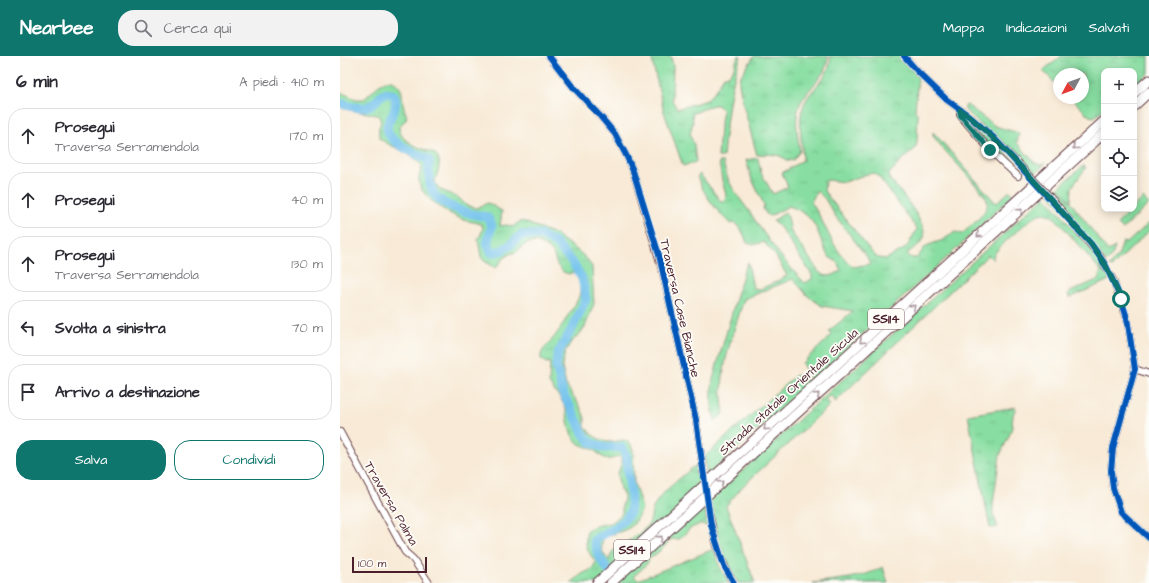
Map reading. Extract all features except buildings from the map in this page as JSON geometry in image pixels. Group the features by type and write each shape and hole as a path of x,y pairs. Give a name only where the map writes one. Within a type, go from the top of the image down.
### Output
{"highway":[{"path":"1137,90 1149,80"},
{"path":"1136,104 1149,92"},
{"name":"Strada statale Orientale Sicula","path":"597,583 1101,124"},
{"name":"Strada statale Orientale Sicula","path":"611,583 1101,136"}],"street":[{"name":"Traversa Case Bianche","path":"549,56 573,87 615,134 633,171 655,241 664,277 696,420 704,476"},
{"path":"904,56 947,100 969,116 993,138 1050,197 1091,244 1114,280 1127,318 1135,369 1113,448 1111,471 1113,488 1121,512 1149,538"},
{"path":"960,110 960,115 975,133 999,159 1018,176"},
{"path":"1135,369 1149,374"},
{"name":"Traversa Palma","path":"340,432 405,552 414,559 429,583"},
{"path":"708,501 711,525 717,545 724,566 734,583"}],"green space":[{"path":"651,56 671,56 673,66 672,100 677,109 707,100 724,76 727,76 733,70 738,56 741,56 731,93 723,157 718,157 720,127 723,111 718,105 713,105 692,114 693,121 690,135 694,145 696,162 683,166 664,112"},
{"path":"754,56 828,56 824,70 806,94 799,107 797,135 800,151 793,160 788,161 785,158 773,155 757,155 743,104 739,83 740,77"},
{"path":"830,56 901,56 918,76 915,111 918,114 917,143 915,149 889,174 890,179 906,199 922,224 924,232 923,240 908,253 908,256 917,258 926,246 943,240 955,232 962,234 982,214 987,205 987,199 939,144 933,136 933,132 996,203 1010,191 1013,195 953,252 707,476 704,457 796,375 802,377 806,381 810,378 802,363 832,335 829,331 853,311 822,306 808,296 793,279 744,299 724,370 722,399 724,413 715,421 712,400 713,379 744,271 748,262 753,288 761,289 787,276 776,256 764,242 753,245 747,243 739,227 734,223 730,224 711,202 697,177 700,174 722,203 725,200 726,195 719,162 723,162 729,180 736,193 778,253 805,283 812,279 812,275 780,227 773,221 785,213 788,217 791,232 819,272 830,276 841,270 837,262 828,255 811,219 789,206 770,216 767,215 763,209 764,205 751,177 746,160 758,158 761,173 773,194 788,187 782,173 803,160 800,124 804,104 825,75 830,63","holes":["874,173 879,177 917,229 904,249 886,259 878,258 873,254 824,191 827,180 845,182","817,191 825,199 836,217 867,257 870,264 853,267 839,252 811,202"]},
{"path":"1061,56 1149,56 1149,73 1137,83 1137,68 1101,68 1101,112 1094,117 1089,116 1077,104 1089,104 1089,68 1053,68 1053,81 1043,71"},
{"path":"391,80 398,85 401,90 407,116 407,118 399,126 400,132 407,141 417,147 434,153 437,156 439,160 439,167 435,182 439,189 459,198 466,205 476,208 488,203 502,211 500,226 507,225 513,227 522,221 555,234 578,251 588,260 592,267 594,304 585,327 571,342 565,352 562,367 566,385 581,408 585,418 585,426 591,434 599,439 611,442 624,440 630,443 633,450 634,483 642,508 636,522 632,526 623,531 604,537 602,546 604,555 609,560 615,549 637,535 646,527 649,524 654,506 661,496 693,467 699,465 701,483 667,523 675,532 704,505 708,526 701,524 689,529 683,536 676,540 671,539 661,550 649,559 647,564 634,576 638,580 714,549 720,567 730,583 571,583 582,574 592,569 596,562 590,554 586,544 587,530 592,527 609,523 618,518 622,513 622,504 624,499 624,495 620,490 617,474 622,463 621,458 619,456 606,459 593,450 578,443 574,439 563,403 549,383 550,362 546,363 541,359 542,351 557,333 577,301 580,290 578,279 574,272 569,274 563,272 557,265 553,253 548,248 536,242 527,243 516,252 509,254 496,268 484,261 481,257 478,240 483,229 482,225 453,215 429,199 420,185 419,176 422,166 408,154 380,139 379,126 381,122 379,116 340,107 340,92 356,99 364,99 379,85"},
{"path":"967,105 995,126 1019,133 1017,143 1035,163 1041,165 1046,163 1033,175 965,110 965,106"},
{"path":"963,115 994,140 1021,170 1014,168 999,156"},
{"path":"1083,166 1085,166 1085,169 1072,187 1071,202 1059,187"},
{"path":"1059,187 1108,251 1115,247 1112,256 1106,262 1048,192"},
{"path":"1045,196 1096,255 1109,280 1069,297 1068,294 1070,292 1099,279 1101,271 1052,216 1041,213 1023,225 999,248 994,255 993,260 988,255 835,402 834,398 830,396 825,400 830,405 743,486 726,506 755,583 738,583 723,553 714,523 710,500"},
{"path":"1143,198 1149,204 1123,229 1117,224 1129,212 1137,212 1137,204"},
{"path":"1149,223 1149,231 1112,267 1109,266 1118,256 1123,242 1127,243"},
{"path":"1016,407 1009,436 1000,455 993,504 993,514 998,527 990,528 968,415"},
{"path":"883,567 888,583 813,583 858,576"}],"waterway":[{"path":"340,103 362,108 373,104 382,95 394,95 396,100 395,107 387,127 391,138 397,143 429,160 429,177 431,186 438,199 459,210 487,217 492,225 487,244 492,253 505,249 521,235 540,235 555,243 572,262 582,278 586,299 573,327 558,353 556,366 563,394 583,433 590,442 604,448 621,447 627,457 627,470 631,499 630,512 619,525 594,540 598,555 614,579"}],"cycle path":[{"path":"549,56 573,87 615,134 633,171 659,255 696,420 711,525 724,566 734,583"},
{"path":"904,56 947,100 969,116 993,137 1091,244 1106,266 1121,299 1127,318 1135,369 1113,448 1111,471 1113,488 1121,512 1149,538"}],"route":[{"path":"990,150 960,115 960,110 969,116 993,138 1029,175 1091,244 1114,280 1121,299"}]}
